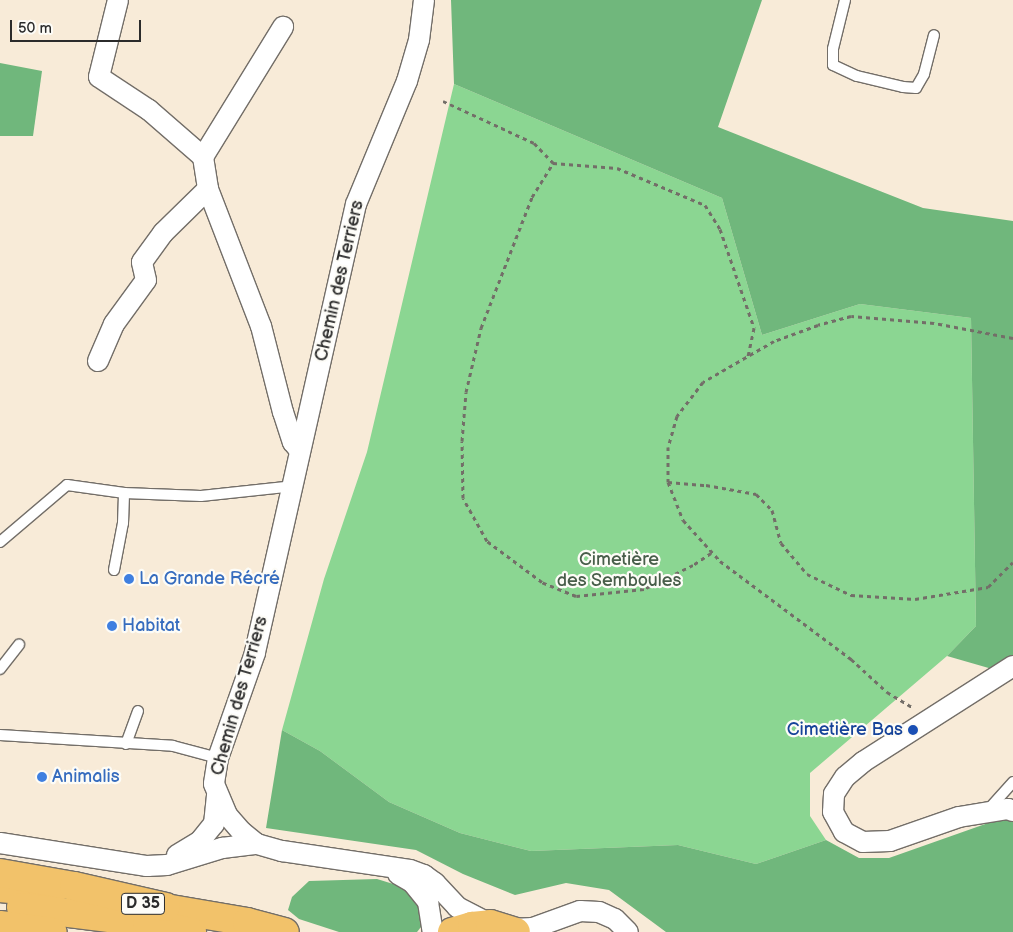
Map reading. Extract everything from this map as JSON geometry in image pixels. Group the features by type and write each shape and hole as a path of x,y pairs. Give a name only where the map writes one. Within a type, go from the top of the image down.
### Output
{"main road":[{"path":"0,873 74,886 166,907"},
{"name":"D 35","path":"0,888 166,907 285,932"},
{"path":"0,904 192,932"},
{"path":"0,925 53,932"},
{"path":"452,932 472,926 506,929"}],"street":[{"path":"118,0 99,77 149,110 203,158 208,189 261,326 283,412 293,442 300,450"},
{"name":"Chemin des Terriers","path":"249,838 227,815 217,794 215,771 255,652 294,486 300,450 356,204 407,81 419,40 424,0"},
{"path":"203,158 283,27"},
{"path":"98,361 114,324 146,280 142,262 163,233 208,189"},
{"path":"1013,666 863,762 844,777 834,794 833,812 844,832 863,842 890,841 959,816 1008,809 1013,811"},
{"path":"147,866 183,852 200,841 214,824 217,794"},
{"path":"214,824 232,827 249,838 282,851 371,863 410,870 424,875 457,907 506,929 533,928 580,911 599,912 615,919 628,932"},
{"path":"0,844 147,866 167,864 240,845 249,838"},
{"path":"371,863 401,875 420,890 428,902 433,932"},
{"path":"553,932 568,916"}],"lane":[{"path":"845,0 833,49 833,65 857,76 903,87 916,88 924,74 934,35"},
{"path":"0,542 67,485 124,493 201,496 294,486"},
{"path":"114,570 123,523 124,493"},
{"path":"0,670 19,645"},
{"path":"126,744 138,710"},
{"path":"0,736 173,746 218,758"},
{"path":"986,813 1013,782"}],"path":[{"path":"443,101 534,144 553,163 617,168 705,205 720,229 754,328 748,356"},
{"path":"553,163 532,197 481,328 466,392 462,441 463,498 487,541 542,582 576,596 644,589 693,565 712,552"},
{"path":"930,718 887,692 851,659 754,589 712,552 683,520 668,482 668,448 677,416 703,382 774,342 818,325 851,316 934,323 1013,338"},
{"path":"668,482 706,485 756,494 772,510 781,543 807,574 851,596 915,599 988,587 1013,562"}],"green space":[{"path":"451,0 762,0 718,127 923,208 1013,221 1013,675 947,656 976,626 971,318 860,304 762,335 722,198 454,84"},
{"path":"0,63 42,71 33,136 0,136"},
{"name":"Cimetière des Semboules","path":"454,84 722,198 762,335 860,304 971,318 976,626 947,656 810,773 810,816 826,840 756,864 678,845 531,851 460,833 389,802 320,751 282,730 324,579 367,452"},
{"path":"282,730 320,751 389,802 460,833 531,851 678,845 756,864 826,840 859,858 889,858 1008,816 1013,818 1013,932 666,932 609,890 566,883 515,895 463,874 416,850 266,828"},
{"path":"377,879 403,887 419,901 423,917 421,927 417,932 339,932 299,919 288,910 292,897 309,881"}],"place":[{"name":"La Grande Récré","path":"129,579"},
{"name":"Habitat","path":"112,626"},
{"name":"Cimetière Bas","path":"913,730"},
{"name":"Animalis","path":"42,777"}]}
